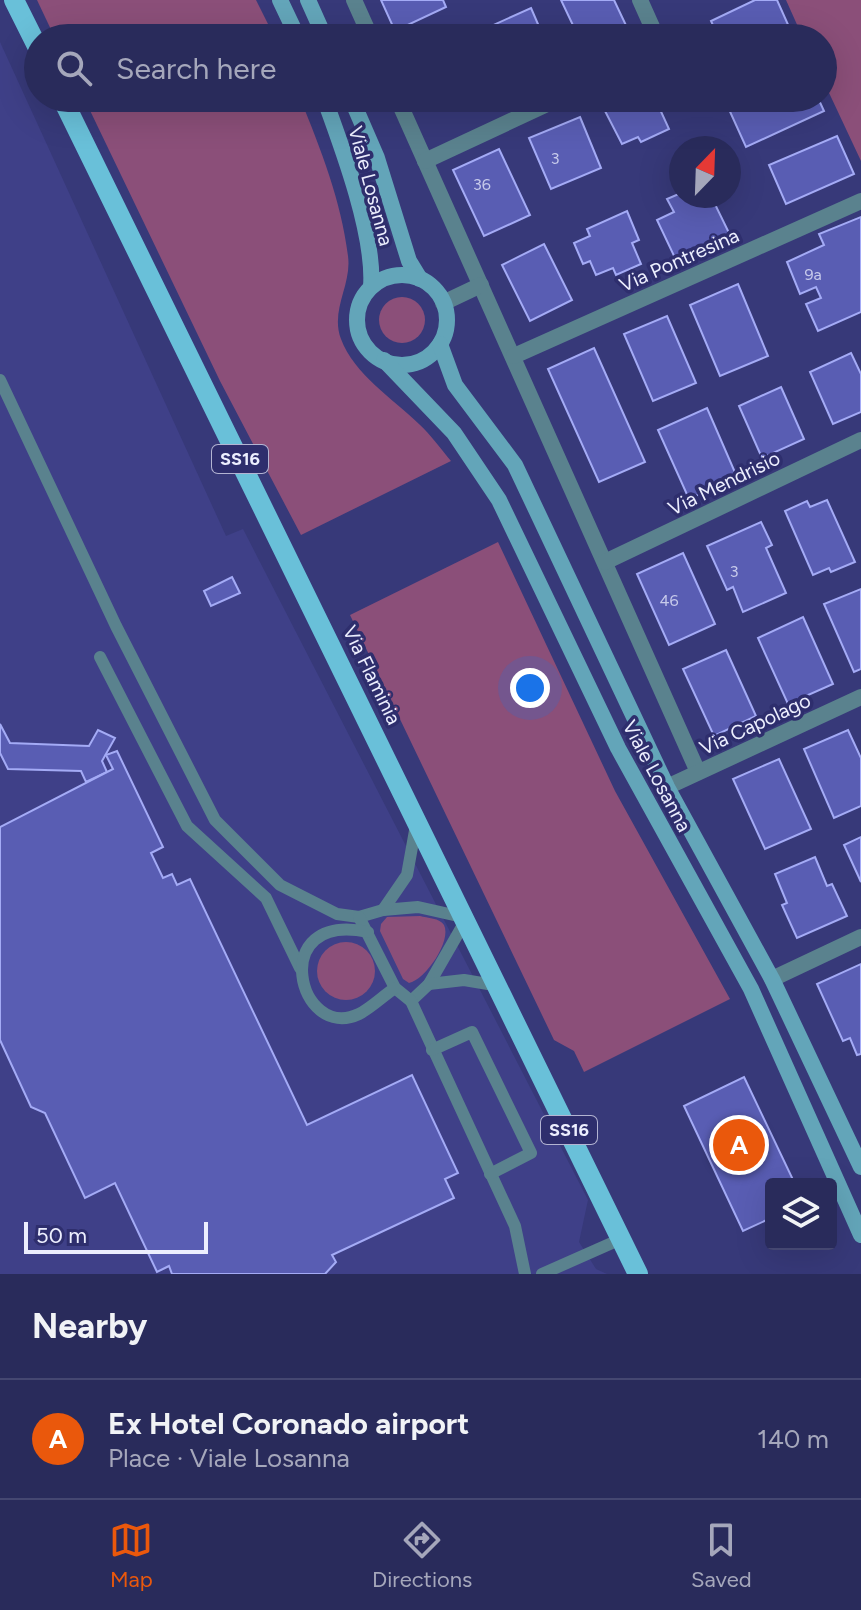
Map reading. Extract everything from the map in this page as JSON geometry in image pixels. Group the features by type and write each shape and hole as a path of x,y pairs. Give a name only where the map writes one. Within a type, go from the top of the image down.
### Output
{"main road":[{"path":"14,0 26,24"},
{"path":"280,0 291,24"},
{"path":"308,0 319,24"},
{"name":"Via Flaminia","path":"69,112 467,918 638,1274"},
{"name":"Viale Losanna","path":"328,112 356,200 373,271 371,287 363,297 357,324 368,349 384,360 454,433 499,500 618,748 751,989 861,1235"},
{"name":"Viale Losanna","path":"357,112 377,158 409,261 420,279 436,290 443,303 447,317 440,344 455,385 515,465 667,787 772,979 861,1167"},
{"path":"371,287 397,275 420,279"},
{"path":"384,360 406,364 419,361 440,344"}],"street":[{"path":"354,0 365,24"},
{"path":"640,0 651,24"},
{"name":"Viale Losanna","path":"403,112 698,772"},
{"path":"425,161 530,112"},
{"name":"Via Pontresina","path":"514,356 861,201"},
{"path":"443,303 481,285"},
{"name":"Via Mendrisio","path":"605,562 861,440"},
{"name":"Via Capolago","path":"667,787 861,697"},
{"path":"772,979 861,937"}],"lane":[{"path":"0,380 116,626 215,820 280,885 337,914 359,917 383,910 418,907 467,918 429,984 411,1001"},
{"path":"100,657 187,826 266,898 300,968 307,996 329,1014 358,1015 395,988"},
{"path":"383,910 407,875 417,821"},
{"path":"359,917 395,988 411,1001 515,1226 525,1274"},
{"path":"300,968 304,954 324,933 338,929 368,932"},
{"path":"429,984 464,980 500,986"},
{"path":"432,1050 472,1032 531,1153 490,1174"},
{"path":"542,1274 621,1239"}],"shaded area":[{"path":"37,0 256,0 268,24 48,24"},
{"path":"786,0 861,0 861,161 837,110 837,24 797,24"},
{"path":"0,42 24,94 24,112 32,112 226,536 243,529 588,1200 579,1242 596,1269 607,1274 0,1274"},
{"path":"91,112 305,112 329,176 345,235 348,267 338,318 341,339 355,364 423,428 451,461 301,535 220,381"},
{"path":"402,297 418,304 425,320 418,336 402,343 386,336 379,320 386,304"},
{"path":"498,542 615,791 730,999 584,1072 574,1051 554,1040 350,615"},
{"path":"420,916 444,925 444,940 429,968 409,983 403,979 380,931 381,924 387,917"},
{"path":"346,942 357,944 366,951 373,960 373,982 366,991 357,998 346,1000 335,998 326,991 319,982 317,971 319,960 326,951 335,944"}],"building":[{"path":"381,0 443,0 446,7 410,24 392,24"},
{"path":"561,0 614,0 625,24 572,24"},
{"path":"755,0 777,0 788,24 712,24 711,21"},
{"path":"531,8 538,24 496,24"},
{"path":"606,112 661,112 669,129 641,142 638,137 622,144"},
{"path":"730,112 822,112 746,147"},
{"path":"580,117 601,168 551,189 529,138"},
{"path":"837,136 854,174 786,204 769,165"},
{"path":"499,149 530,215 484,236 453,170"},
{"path":"672,208 717,208 731,237 676,260 657,220 674,212"},
{"path":"627,211 639,240 632,243 641,264 616,275 613,268 596,275 590,261 583,264 574,243 590,236 587,229"},
{"path":"861,217 861,312 818,331 806,304 821,298 816,287 800,294 787,262 824,245 819,234"},
{"path":"544,244 572,300 530,321 502,265"},
{"path":"738,284 768,356 720,376 690,305"},
{"path":"667,316 696,383 653,401 624,334"},
{"path":"594,348 645,462 599,482 548,369"},
{"path":"851,353 861,374 861,412 833,424 810,372"},
{"path":"781,387 804,439 762,458 739,406"},
{"path":"707,408 737,477 689,499 658,430"},
{"path":"827,500 855,562 831,572 829,568 813,575 785,511 807,501 810,507"},
{"path":"761,522 772,545 766,548 786,593 743,612 733,587 727,590 707,546"},
{"path":"683,553 715,624 669,645 637,574"},
{"path":"232,577 240,593 211,606 204,591"},
{"path":"861,589 861,669 854,672 824,604"},
{"path":"803,617 833,684 788,704 758,638"},
{"path":"726,650 756,716 714,736 683,669"},
{"path":"0,724 10,743 89,746 98,730 115,738 102,761 107,772 86,782 81,771 8,769 0,753"},
{"path":"848,730 861,758 861,806 834,818 804,749"},
{"path":"117,751 163,847 151,853 163,878 172,874 177,885 190,879 307,1125 412,1075 458,1173 445,1179 454,1198 332,1255 336,1262 325,1274 172,1274 169,1266 157,1272 115,1183 85,1198 45,1113 31,1107 0,1040 0,827 113,769 106,755"},
{"path":"779,759 811,829 765,849 733,779"},
{"path":"861,837 861,882 844,845"},
{"path":"815,857 827,886 832,884 847,916 797,938 782,905 787,903 775,874"},
{"path":"861,964 861,1054 857,1055 850,1038 843,1041 817,984"},
{"path":"744,1077 792,1178 765,1178 765,1221 743,1231 684,1106"}],"place":[{"name":"Ex Hotel Coronado airport","path":"739,1145"}]}
